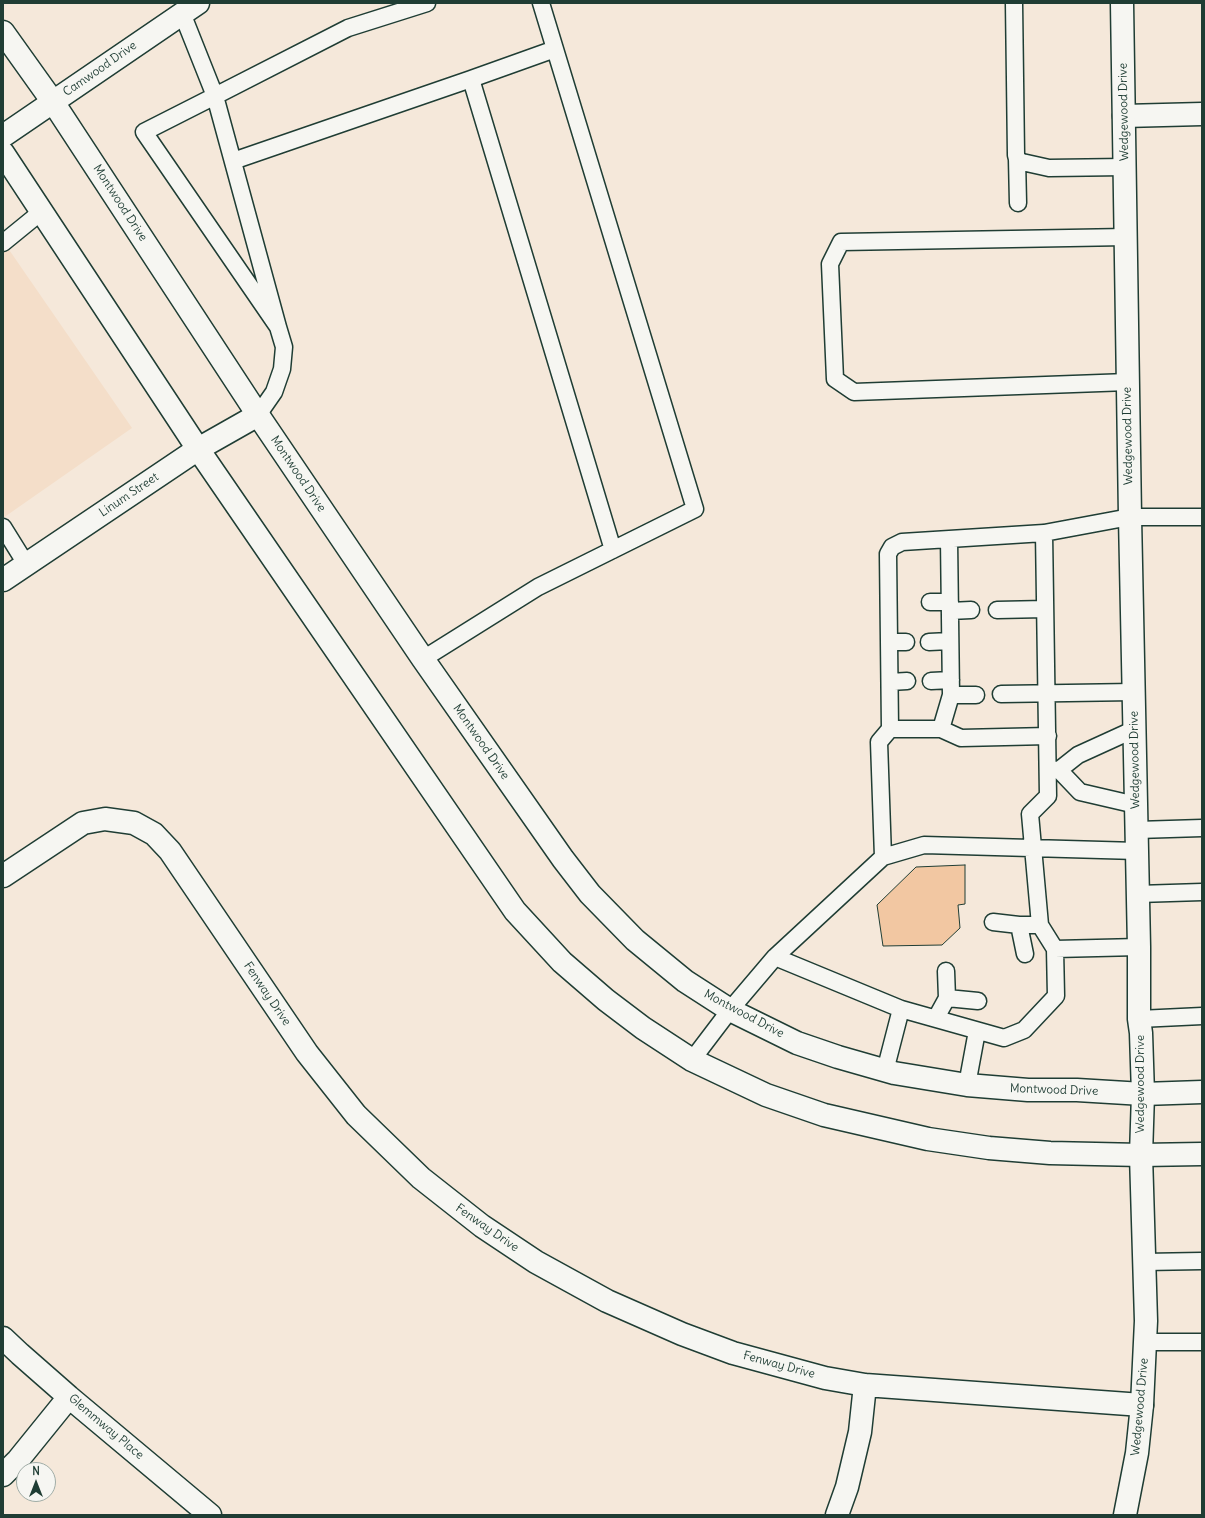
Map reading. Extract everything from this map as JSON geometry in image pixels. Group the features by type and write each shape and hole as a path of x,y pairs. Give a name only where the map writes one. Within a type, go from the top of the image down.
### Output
{"street":[{"name":"Wedgewood Drive","path":"1122,3 1130,517 1139,947 1139,1019 1141,1033 1143,1094 1141,1155 1146,1321 1142,1405 1137,1453 1126,1515"},
{"name":"Camwood Drive","path":"3,136 190,8"},
{"name":"Montwood Drive","path":"3,32 53,102 258,415 423,659 563,859 590,894 640,945 685,981 730,1010 797,1043 885,1071 967,1085 1028,1090 1077,1090 1143,1094 1202,1092"},
{"path":"1124,116 1202,114"},
{"path":"3,153 198,449 515,911 562,962 606,1000 643,1028 692,1060 766,1095 824,1115 928,1139 989,1148 1050,1153 1141,1155 1202,1154"},
{"name":"Linum Street","path":"3,580 198,449 258,415"},
{"name":"Fenway Drive","path":"3,876 83,823 105,819 134,823 154,834 170,851 307,1053 356,1115 421,1178 482,1226 536,1262 607,1301 682,1334 733,1353 825,1378 865,1385 1142,1405"},
{"name":"Glemmway Place","path":"3,1338 70,1397 210,1515"},
{"path":"837,1515 847,1487 860,1432 865,1385"},
{"path":"3,1475 18,1460 70,1397"}],"lane":[{"path":"278,327 144,132 348,28 427,3"},
{"path":"423,659 538,587 695,509 541,3"},
{"path":"1014,3 1018,203"},
{"path":"190,8 284,347 282,369 274,392 258,415"},
{"path":"233,161 555,49"},
{"path":"471,78 613,550"},
{"path":"1017,159 1022,162 1049,168 1125,167"},
{"path":"3,244 41,212"},
{"path":"1126,237 841,242 830,264 836,379 854,392 1128,382"},
{"path":"883,858 878,742 890,729 889,642 896,603 888,554 892,547 902,542 1044,533 1130,517 1202,517"},
{"path":"3,527 26,564"},
{"path":"775,957 900,1009 1004,1038 1024,1030 1056,996 1055,949 1040,925 1030,814 1048,796 1054,770 1048,736 1044,533"},
{"path":"941,729 951,688 949,539"},
{"path":"930,602 971,610"},
{"path":"997,610 1045,609"},
{"path":"929,642 950,641"},
{"path":"889,642 906,642"},
{"path":"890,682 907,681"},
{"path":"931,681 976,695"},
{"path":"1001,694 1134,692"},
{"path":"890,729 941,729 960,738 1048,736"},
{"path":"1054,770 1078,755 1135,729"},
{"path":"1054,770 1080,792 1136,804"},
{"path":"692,1060 730,1010 775,957 883,858 924,845 1034,848 1137,840 1202,828"},
{"path":"1138,894 1202,892"},
{"path":"993,922 1019,925 1040,925"},
{"path":"1019,925 1025,954"},
{"path":"1055,949 1139,947"},
{"path":"936,1018 947,998 946,971"},
{"path":"947,998 978,1001"},
{"path":"885,1071 900,1009"},
{"path":"1139,1019 1202,1016"},
{"path":"967,1085 977,1031"},
{"path":"1144,1262 1202,1261"},
{"path":"1145,1342 1202,1342"}],"shaded area":[{"path":"3,241 132,428 3,518"}],"building":[{"path":"965,865 965,904 958,905 960,928 942,945 883,946 877,905 916,867"}]}
